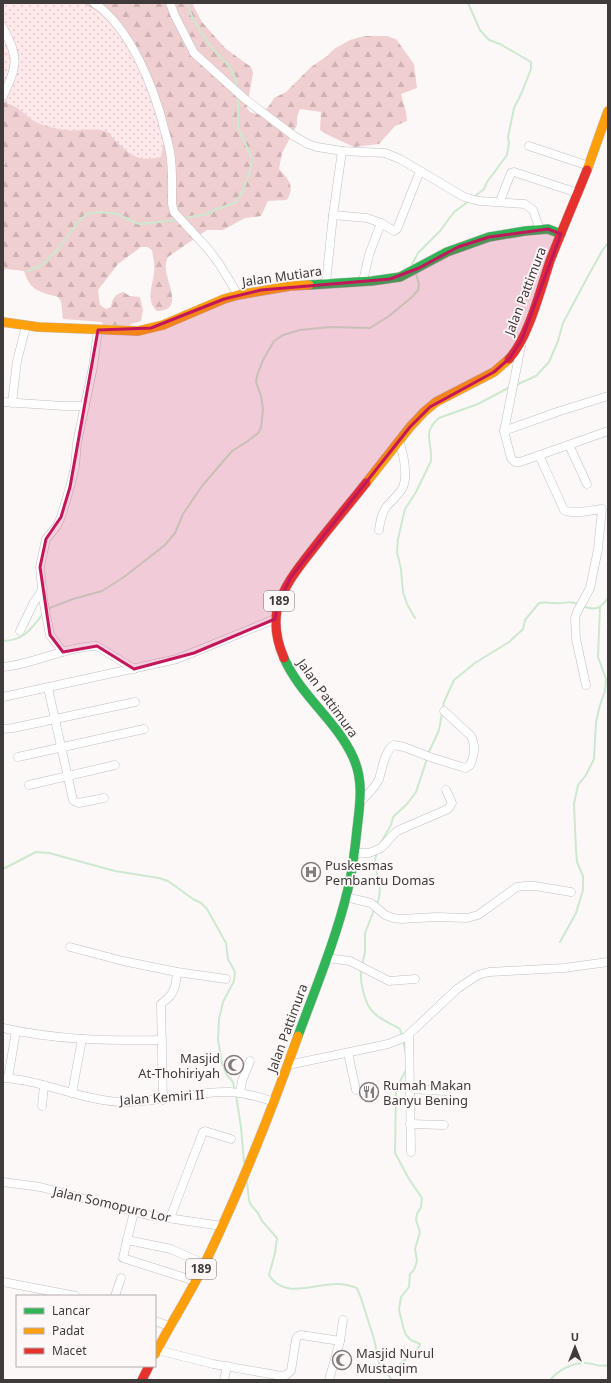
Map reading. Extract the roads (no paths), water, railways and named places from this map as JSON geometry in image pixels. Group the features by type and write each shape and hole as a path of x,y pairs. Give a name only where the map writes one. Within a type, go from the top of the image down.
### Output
{"main road":[{"name":"Jalan Pattimura","path":"156,1352 204,1264 222,1226 249,1165 274,1102 327,958 346,897 354,853 361,801 360,777 354,758 333,725 290,672 284,660 274,626 279,602 291,577 410,427 430,407 494,372 510,358 522,339 561,234 589,166 608,112"},
{"name":"Jalan Mutiara","path":"3,322 26,326 138,331 163,325 224,299 238,295 290,286 390,280 416,270 447,252 476,241 502,235 540,230 552,230 561,234"},
{"path":"142,1380 148,1367"}],"street":[{"path":"94,3 102,8 118,27 150,81 160,110 170,152 172,204 174,212 208,248 238,295"},
{"path":"170,3 175,16 194,52 245,99 294,136 316,147 342,151 386,153 400,159 455,192 469,198 479,201 519,203 530,206 533,210 540,230"},
{"path":"3,28 13,46 16,61 3,96"},
{"path":"529,146 589,166"},
{"path":"326,283 333,215 342,151"},
{"path":"333,215 367,218 381,223 394,231 397,229 420,171"},
{"path":"500,202 511,173 514,172 578,193"},
{"path":"363,281 369,255 381,223"},
{"path":"12,403 17,361 26,326"},
{"path":"63,652 50,635 45,611 40,567 46,539 57,526 61,518 75,467 77,443 93,367 98,330"},
{"path":"522,339 504,431 511,458 515,462 520,462 608,431"},
{"path":"504,431 608,396"},
{"path":"3,402 85,406"},
{"path":"379,530 381,519 386,507 404,486 403,453 399,440"},
{"path":"569,445 587,484"},
{"path":"539,455 564,510 567,512 572,512 605,508 590,588 581,603 575,618 574,627 586,685"},
{"path":"20,631 34,602 43,589"},
{"path":"3,697 177,659 275,619"},
{"path":"3,668 63,652 97,646 134,669"},
{"path":"48,688 73,800 76,802 104,798"},
{"path":"3,729 55,720 135,702"},
{"path":"361,801 368,794 378,779 391,746 398,745 466,768 470,765 474,751 471,736 444,711"},
{"path":"18,757 144,729"},
{"path":"29,785 115,765"},
{"path":"354,853 369,853 377,850 396,831 448,809 452,803 446,790"},
{"path":"346,897 371,903 385,915 401,919 436,917 467,918 478,915 517,887 535,886 571,892"},
{"path":"70,947 123,961 177,972 226,979"},
{"path":"327,958 350,961 389,981 415,979"},
{"path":"288,1064 388,1044 405,1037 446,999 478,975 489,972 564,968 608,962"},
{"path":"162,1100 161,1004 173,992 177,972"},
{"path":"3,1028 82,1039 120,1041 162,1040"},
{"path":"6,1078 16,1031"},
{"path":"405,1037 410,1089 411,1152"},
{"path":"72,1093 82,1039"},
{"path":"348,1053 356,1090"},
{"path":"239,1093 250,1061"},
{"name":"Jalan Kemiri II","path":"6,1078 119,1102 162,1100 188,1095 228,1092 261,1097 274,1102"},
{"path":"42,1106 44,1086"},
{"path":"410,1089 446,1091"},
{"path":"410,1124 444,1125"},
{"path":"170,1218 204,1132 205,1131 231,1139"},
{"name":"Jalan Somopuro Lor","path":"3,1182 40,1188 134,1212 222,1226"},
{"path":"134,1212 123,1258 195,1281"},
{"path":"127,1240 171,1249 204,1264"},
{"path":"116,1295 121,1278"},
{"path":"3,1282 68,1295"},
{"path":"329,1380 340,1341 343,1320"},
{"path":"156,1321 169,1326"},
{"path":"156,1352 282,1376 291,1371 296,1338 298,1336 301,1335 340,1341"},
{"path":"224,1380 227,1366"}],"waterway":[{"path":"187,3 193,19 206,40 227,63 233,73 237,88"},
{"path":"468,3 480,30 489,40 500,44 531,62 531,69 514,108 508,137 509,143 507,155 487,182 484,189 474,197"},
{"path":"184,218 207,214 235,203 242,193 250,171 252,159 238,127 238,96"},
{"path":"413,266 412,264 418,253 440,231 454,212 469,201"},
{"path":"28,271 45,262 59,248 78,222 87,214 98,212 117,214 140,224 177,220"},
{"path":"516,385 536,376 549,362 558,341 563,323 602,251 608,243"},
{"path":"47,609 73,599 102,591 124,577 165,545 175,533 183,514 202,486 232,451 248,441 258,433 261,428 263,409 261,396 256,382 263,360 274,341 283,335 300,330 330,327 370,328 389,316 412,297 418,290 419,284 416,274"},
{"path":"415,618 407,604 403,592 401,569 397,552 398,539 405,509 416,492 431,461 429,438 430,429 439,418 478,404 510,387"},
{"path":"582,606 594,609 600,607 608,598"},
{"path":"428,754 439,730 444,702 454,680 475,663 509,642 523,629 525,620 539,603 569,602 578,604"},
{"path":"560,942 576,913 583,890 583,876 577,862 574,804 578,785 586,775 594,759 596,722 605,691 606,679 598,657 600,607"},
{"path":"3,641 17,639 22,636 43,614"},
{"path":"380,844 391,825 393,817 407,804 416,792 427,759"},
{"path":"3,869 36,852 49,853 115,871 159,878 168,881 201,903 207,909 226,943 228,959 235,972 234,981 223,1002 219,1019 218,1040 222,1063 227,1075 233,1082 235,1091"},
{"path":"376,906 380,891 375,865 377,852"},
{"path":"362,965 365,952 365,933 374,910"},
{"path":"361,969 363,992 371,1009 380,1018 400,1029 402,1036"},
{"path":"403,1040 406,1054"},
{"path":"386,1372 398,1366 419,1347 420,1344 411,1340 406,1335 399,1310 401,1297 409,1287 410,1274 414,1270 417,1261 415,1249 420,1232 416,1220 417,1214 421,1207 422,1198 409,1179 395,1153 396,1089 406,1070"},
{"path":"236,1095 244,1162"},
{"path":"247,1182 251,1205 258,1213 262,1221 277,1238 275,1253 269,1275 275,1283 292,1289 330,1284 346,1285 357,1288 374,1339 379,1363 392,1380"},
{"path":"550,1380 557,1373 576,1364 589,1363 602,1366 608,1365"}],"place":[{"name":"Puskesmas Pembantu Domas","path":"311,872"},
{"name":"Masjid At-Thohiriyah","path":"234,1065"},
{"name":"Rumah Makan Banyu Bening","path":"369,1092"},
{"name":"Masjid Nurul Mustaqim","path":"342,1360"}]}
